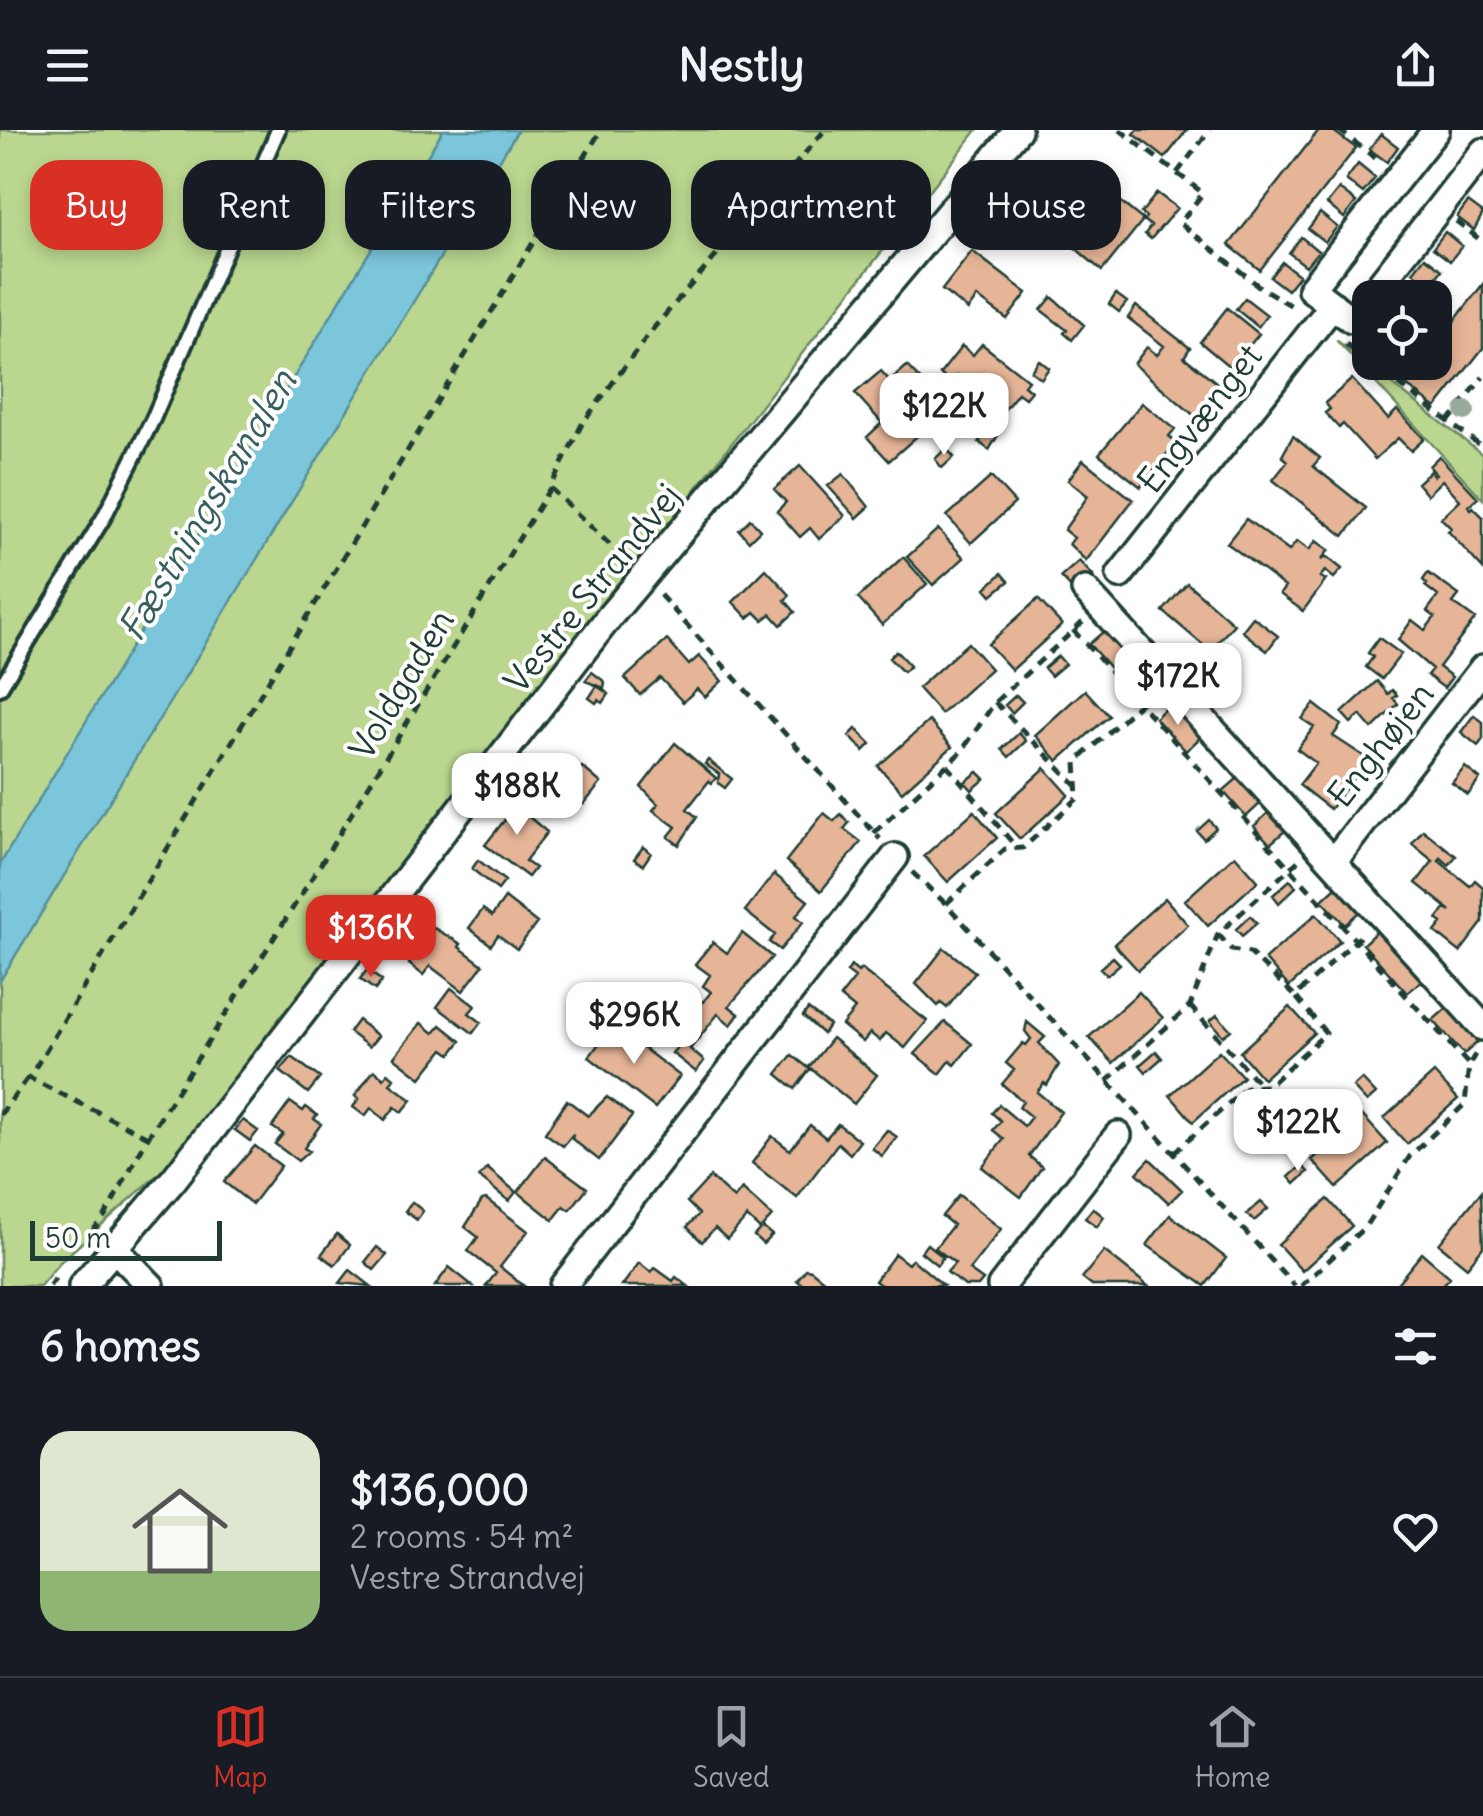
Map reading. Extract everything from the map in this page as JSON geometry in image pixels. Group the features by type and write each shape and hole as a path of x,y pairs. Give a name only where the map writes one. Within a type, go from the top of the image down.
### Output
{"street":[{"name":"Vestre Strandvej","path":"71,1279 114,1248 174,1179 643,576 1018,130"},
{"path":"1436,130 1311,288 1325,314 1352,320 1483,152"},
{"name":"Engvænget","path":"1120,575 1325,314"},
{"path":"1092,598 1483,1027"},
{"name":"Enghøjen","path":"1325,853 1483,668"},
{"path":"564,1286 895,856"},
{"path":"1001,1286 1118,1135"},
{"path":"114,1248 151,1286"}],"lane":[{"path":"0,688 104,517 137,452 278,130"}],"path":[{"path":"0,1115 28,1078 601,130"},
{"name":"Voldgaden","path":"83,1243 106,1214 148,1137 550,488 582,424 652,330 825,130"},
{"path":"1120,130 1204,193 1180,223 1260,286 1325,314 1352,343"},
{"path":"1177,173 1210,130"},
{"path":"1448,422 1483,377"},
{"path":"1393,380 1483,448"},
{"path":"550,488 643,576 895,856 946,904 1298,1286 1365,1227 1410,1156 1465,1104 1469,1065 1483,1042"},
{"path":"874,833 962,751 995,702 1073,630 1092,598"},
{"path":"1073,630 1469,1065"},
{"path":"946,904 1004,850 1024,848 1078,798 1076,762 1166,679"},
{"path":"995,702 1078,786"},
{"path":"947,765 1018,848"},
{"path":"1107,1081 1190,1006 1218,934 1289,869 1325,853"},
{"path":"1295,996 1382,916"},
{"path":"1174,1153 1248,1087 1268,1086 1326,1033 1295,996 1250,953 1232,950 1218,934"},
{"path":"1190,1006 1261,1086"},
{"path":"28,1078 148,1137"},
{"path":"49,1286 71,1279"}],"green space":[{"path":"0,130 977,130 931,189 931,160 691,160 691,250 883,250 162,1171 59,1263 40,1286 0,1286"},
{"path":"1373,380 1387,380 1483,455 1483,499"}],"water":[{"path":"443,130 518,130 500,160 425,160"},
{"path":"371,250 445,250 0,981 0,864"}],"building":[{"path":"1137,130 1187,130 1165,158 1134,134"},
{"path":"1319,130 1332,130 1356,148 1260,270 1229,245"},
{"path":"1381,134 1398,147 1387,162 1369,149"},
{"path":"1358,164 1375,178 1363,193 1346,180"},
{"path":"1339,189 1356,202 1344,218 1327,204"},
{"path":"1157,193 1177,208 1151,239 1145,234 1151,226 1141,213"},
{"path":"1121,202 1143,220 1121,247"},
{"path":"1468,202 1483,213 1474,230 1457,217"},
{"path":"1320,213 1337,227 1325,242 1308,229"},
{"path":"1445,232 1462,246 1450,261 1433,248"},
{"path":"1301,237 1318,251 1306,266 1289,253"},
{"path":"1078,250 1119,250 1102,271"},
{"path":"972,251 1027,293 1007,319 977,297 968,310 942,290"},
{"path":"1425,257 1442,270 1434,280 1423,280 1413,272"},
{"path":"1282,262 1299,275 1287,290 1270,277"},
{"path":"1483,284 1483,348 1436,408 1405,384 1408,380 1452,380 1452,324"},
{"path":"1116,294 1127,302 1119,312 1109,304"},
{"path":"1052,297 1084,325 1072,340 1064,333 1067,330 1041,310"},
{"path":"1245,298 1267,315 1258,327 1236,309"},
{"path":"1136,306 1190,348 1184,357 1221,386 1197,418 1134,364 1147,347 1157,355 1164,346 1128,318"},
{"path":"1227,308 1259,334 1231,368 1200,342"},
{"path":"982,344 1028,380 1024,385 1031,391 1025,398 1018,393 992,425 1000,432 989,450 979,442 985,434 964,418 983,396 957,376 951,383 940,374 962,346 973,355"},
{"path":"1039,360 1049,368 1041,379 1031,371"},
{"path":"907,366 927,387 911,400 932,423 889,461 867,437 882,423 855,393 881,371 890,381"},
{"path":"1352,379 1388,419 1397,410 1424,439 1411,451 1398,438 1375,459 1343,424 1339,428 1325,413 1330,409 1325,403"},
{"path":"1142,403 1175,429 1169,436 1176,442 1141,487 1099,454"},
{"path":"1293,436 1320,458 1313,466 1366,508 1344,536 1273,480 1288,461 1282,456"},
{"path":"946,448 954,457 942,468 935,459"},
{"path":"1439,456 1478,498 1469,506 1483,517 1483,569 1441,518 1460,500 1442,480 1427,495 1417,483 1430,471 1436,474 1429,466"},
{"path":"1083,460 1133,500 1086,561 1069,544 1074,538 1064,530 1088,496 1068,480"},
{"path":"800,466 845,516 819,539 810,528 800,537 777,511 786,502 774,489"},
{"path":"843,474 869,507 857,518 828,486"},
{"path":"991,477 1015,503 971,543 947,516"},
{"path":"750,519 760,530 749,541 739,530"},
{"path":"1246,519 1289,551 1297,541 1309,550 1316,541 1329,550 1321,560 1327,557 1342,569 1334,578 1325,571 1320,577 1326,580 1303,611 1280,594 1285,587 1227,543"},
{"path":"938,529 964,558 933,585 907,557"},
{"path":"903,557 927,584 882,625 858,598"},
{"path":"1079,561 1093,576 1075,592 1061,577"},
{"path":"766,569 790,595 785,600 795,612 781,625 771,614 763,620 755,612 748,618 733,602"},
{"path":"1002,573 1009,581 992,595 986,588"},
{"path":"1428,573 1459,595 1453,603 1475,619 1439,667 1452,677 1444,688 1427,675 1432,669 1398,640 1412,620 1425,630 1435,617 1427,611 1438,596 1425,586 1423,580"},
{"path":"1187,583 1234,624 1210,651 1163,611"},
{"path":"1038,599 1062,625 1012,670 988,644"},
{"path":"1253,617 1278,636 1267,651 1242,631"},
{"path":"1104,631 1149,680 1133,694 1089,644"},
{"path":"1379,638 1401,654 1382,679 1366,667 1373,657 1368,653"},
{"path":"667,640 689,665 699,656 722,681 705,697 697,689 683,702 660,678 640,695 625,678"},
{"path":"968,643 991,669 941,714 918,688"},
{"path":"896,651 910,666 903,672 889,658"},
{"path":"1058,656 1065,664 1051,676 1044,668"},
{"path":"592,672 605,682 604,688 585,681"},
{"path":"1377,681 1388,694 1392,690 1397,695 1393,698 1398,704 1372,729 1360,715 1351,723 1342,713"},
{"path":"597,686 609,694 603,703 589,698"},
{"path":"1085,690 1109,716 1058,761 1035,735"},
{"path":"1016,695 1023,702 1012,713 1005,705"},
{"path":"1170,704 1201,737 1186,751 1155,718"},
{"path":"1314,704 1341,725 1333,736 1368,759 1330,809 1299,785 1316,763 1297,749 1314,727 1302,719"},
{"path":"1474,715 1483,722 1483,739 1478,746 1461,732"},
{"path":"929,721 952,747 902,792 878,766"},
{"path":"856,729 871,744 864,751 849,736"},
{"path":"1019,733 1026,741 1009,757 1002,749"},
{"path":"675,743 716,778 712,783 709,781 687,809 697,817 679,845 668,837 676,827 653,810 658,804 641,787"},
{"path":"708,760 732,779 725,788 718,783 719,774 705,764"},
{"path":"558,763 574,776 582,767 601,783 584,804 574,796 558,816 527,788 536,776 543,781"},
{"path":"1465,767 1480,779 1468,795 1452,783"},
{"path":"1045,768 1069,795 1020,839 996,813"},
{"path":"978,772 985,779 972,790 965,782"},
{"path":"1238,778 1261,803 1246,817 1223,791"},
{"path":"510,801 547,832 525,861 535,868 528,877 485,845 507,817 500,812"},
{"path":"974,811 997,838 948,882 924,856"},
{"path":"1269,812 1286,830 1270,844 1254,826"},
{"path":"824,813 834,821 841,814 849,823 844,829 861,842 821,891 786,861"},
{"path":"1209,820 1216,828 1204,839 1197,831"},
{"path":"1423,830 1456,856 1449,865 1441,858 1439,861 1470,886 1475,880 1483,887 1483,922 1460,952 1435,932 1442,923 1437,919 1445,909 1451,911 1416,883 1433,861 1412,844"},
{"path":"643,847 651,853 643,865 634,859"},
{"path":"1235,855 1258,881 1208,926 1185,900"},
{"path":"478,860 505,881 498,890 472,869"},
{"path":"774,874 808,901 796,916 803,922 780,950 769,942 775,935 745,911"},
{"path":"1290,880 1296,887 1279,903 1273,895"},
{"path":"1337,886 1360,911 1345,925 1322,900"},
{"path":"505,898 537,923 517,949 498,935 491,945 469,928 483,909 492,916"},
{"path":"1165,898 1188,925 1138,970 1114,944"},
{"path":"1316,914 1340,941 1289,987 1265,959"},
{"path":"1250,916 1257,923 1242,936 1236,929"},
{"path":"434,928 461,944 459,947 483,965 463,991 430,966 423,975 409,964"},
{"path":"1378,930 1423,980 1407,993 1363,944"},
{"path":"742,933 772,957 729,1006 739,1014 731,1025 718,1014 690,1049 704,1061 696,1072 672,1053 680,1044 663,1031 667,1026 660,1021 673,1004 680,1009 692,994 703,1002 711,992 703,986 710,975 695,964 713,942 727,953"},
{"path":"944,948 975,972 947,1008 941,1003 938,1006 916,984"},
{"path":"1113,957 1120,964 1107,975 1100,968"},
{"path":"851,966 858,972 861,969 927,1021 905,1048 886,1033 880,1041 870,1033 863,1042 842,1025 855,1009 840,997 855,978 847,972"},
{"path":"367,970 382,981 375,990 360,979"},
{"path":"451,988 475,1006 469,1013 481,1022 473,1033 437,1007"},
{"path":"1139,992 1163,1018 1113,1063 1089,1037"},
{"path":"1290,1007 1314,1033 1263,1079 1240,1052"},
{"path":"1448,1007 1479,1041 1464,1054 1433,1020"},
{"path":"808,1009 829,1025 823,1034 803,1016"},
{"path":"1217,1015 1231,1030 1223,1036 1210,1021"},
{"path":"358,1020 378,1036 369,1047 349,1032"},
{"path":"945,1022 972,1044 955,1065 950,1061 940,1074 915,1054"},
{"path":"1027,1022 1045,1037 1039,1043 1059,1065 1047,1085 1044,1083 1037,1092 1061,1112 1029,1156 1042,1167 1021,1197 982,1167 1004,1139 993,1130 1001,1121 992,1113 999,1105 1024,1126 1031,1117 1019,1107 1023,1102 1002,1084 1014,1070 1006,1063 1031,1039 1025,1031"},
{"path":"421,1023 434,1033 441,1025 461,1041 451,1054 444,1049 421,1078 394,1057"},
{"path":"613,1025 680,1076 655,1108 589,1057"},
{"path":"832,1038 877,1075 854,1104 809,1067"},
{"path":"1156,1051 1162,1058 1146,1072 1140,1065"},
{"path":"1219,1051 1243,1077 1193,1122 1170,1095"},
{"path":"792,1055 810,1069 795,1089 777,1074"},
{"path":"292,1057 320,1078 308,1093 280,1071"},
{"path":"374,1070 384,1078 388,1073 394,1078 390,1084 412,1100 402,1112 395,1107 385,1120 371,1108 365,1116 353,1107 359,1099 355,1096"},
{"path":"1434,1073 1458,1099 1407,1144 1384,1118"},
{"path":"1362,1079 1376,1094 1367,1102 1353,1087"},
{"path":"607,1097 632,1116 599,1160 572,1139 573,1134 563,1146 545,1133 567,1100 588,1116"},
{"path":"290,1102 303,1111 306,1107 321,1124 304,1148 309,1151 298,1161 275,1144 283,1134 272,1127"},
{"path":"1362,1115 1387,1143 1337,1188 1312,1160"},
{"path":"243,1120 258,1131 250,1141 235,1130"},
{"path":"838,1124 860,1141 850,1154 838,1143 797,1198 752,1163 772,1136 790,1150 810,1125 826,1138"},
{"path":"887,1130 897,1137 882,1156 872,1148"},
{"path":"255,1146 281,1166 252,1204 224,1182"},
{"path":"545,1157 587,1188 570,1210 564,1206 553,1220 518,1192"},
{"path":"1150,1159 1182,1190 1169,1203 1137,1173"},
{"path":"1302,1165 1308,1172 1295,1184 1289,1177"},
{"path":"487,1168 516,1192 509,1201 479,1177"},
{"path":"710,1177 734,1199 742,1189 772,1216 762,1227 772,1235 763,1244 754,1236 760,1229 747,1217 727,1239 715,1228 702,1242 687,1227 699,1214 687,1202"},
{"path":"1481,1192 1483,1247 1467,1267 1439,1244"},
{"path":"959,1195 1001,1229 969,1270 983,1280 978,1286 965,1286 947,1272 955,1263 935,1248 953,1225 942,1216"},
{"path":"486,1199 528,1231 500,1267 524,1286 486,1286 496,1273 468,1251 478,1237 465,1227"},
{"path":"1328,1199 1352,1226 1302,1271 1278,1244"},
{"path":"412,1202 423,1211 417,1220 405,1211"},
{"path":"1261,1202 1268,1209 1254,1221 1247,1214"},
{"path":"1093,1208 1104,1217 1097,1227 1085,1218"},
{"path":"1170,1215 1226,1258 1205,1286 1147,1245"},
{"path":"337,1234 350,1245 335,1265 321,1255"},
{"path":"927,1244 943,1257 937,1265 921,1252"},
{"path":"377,1247 387,1255 374,1270 365,1262"},
{"path":"1104,1251 1148,1286 1092,1286 1082,1278"},
{"path":"1422,1253 1450,1277 1442,1286 1395,1286"},
{"path":"895,1254 908,1264 912,1259 943,1285 882,1286 875,1281"},
{"path":"639,1263 651,1272 655,1268 673,1281 676,1277 688,1286 622,1286"},
{"path":"449,1267 473,1286 435,1286"},
{"path":"806,1269 831,1286 804,1286 797,1280"},
{"path":"350,1270 371,1286 340,1283"}],"water label":[{"name":"Fæstningskanalen","path":"207,505"}]}
